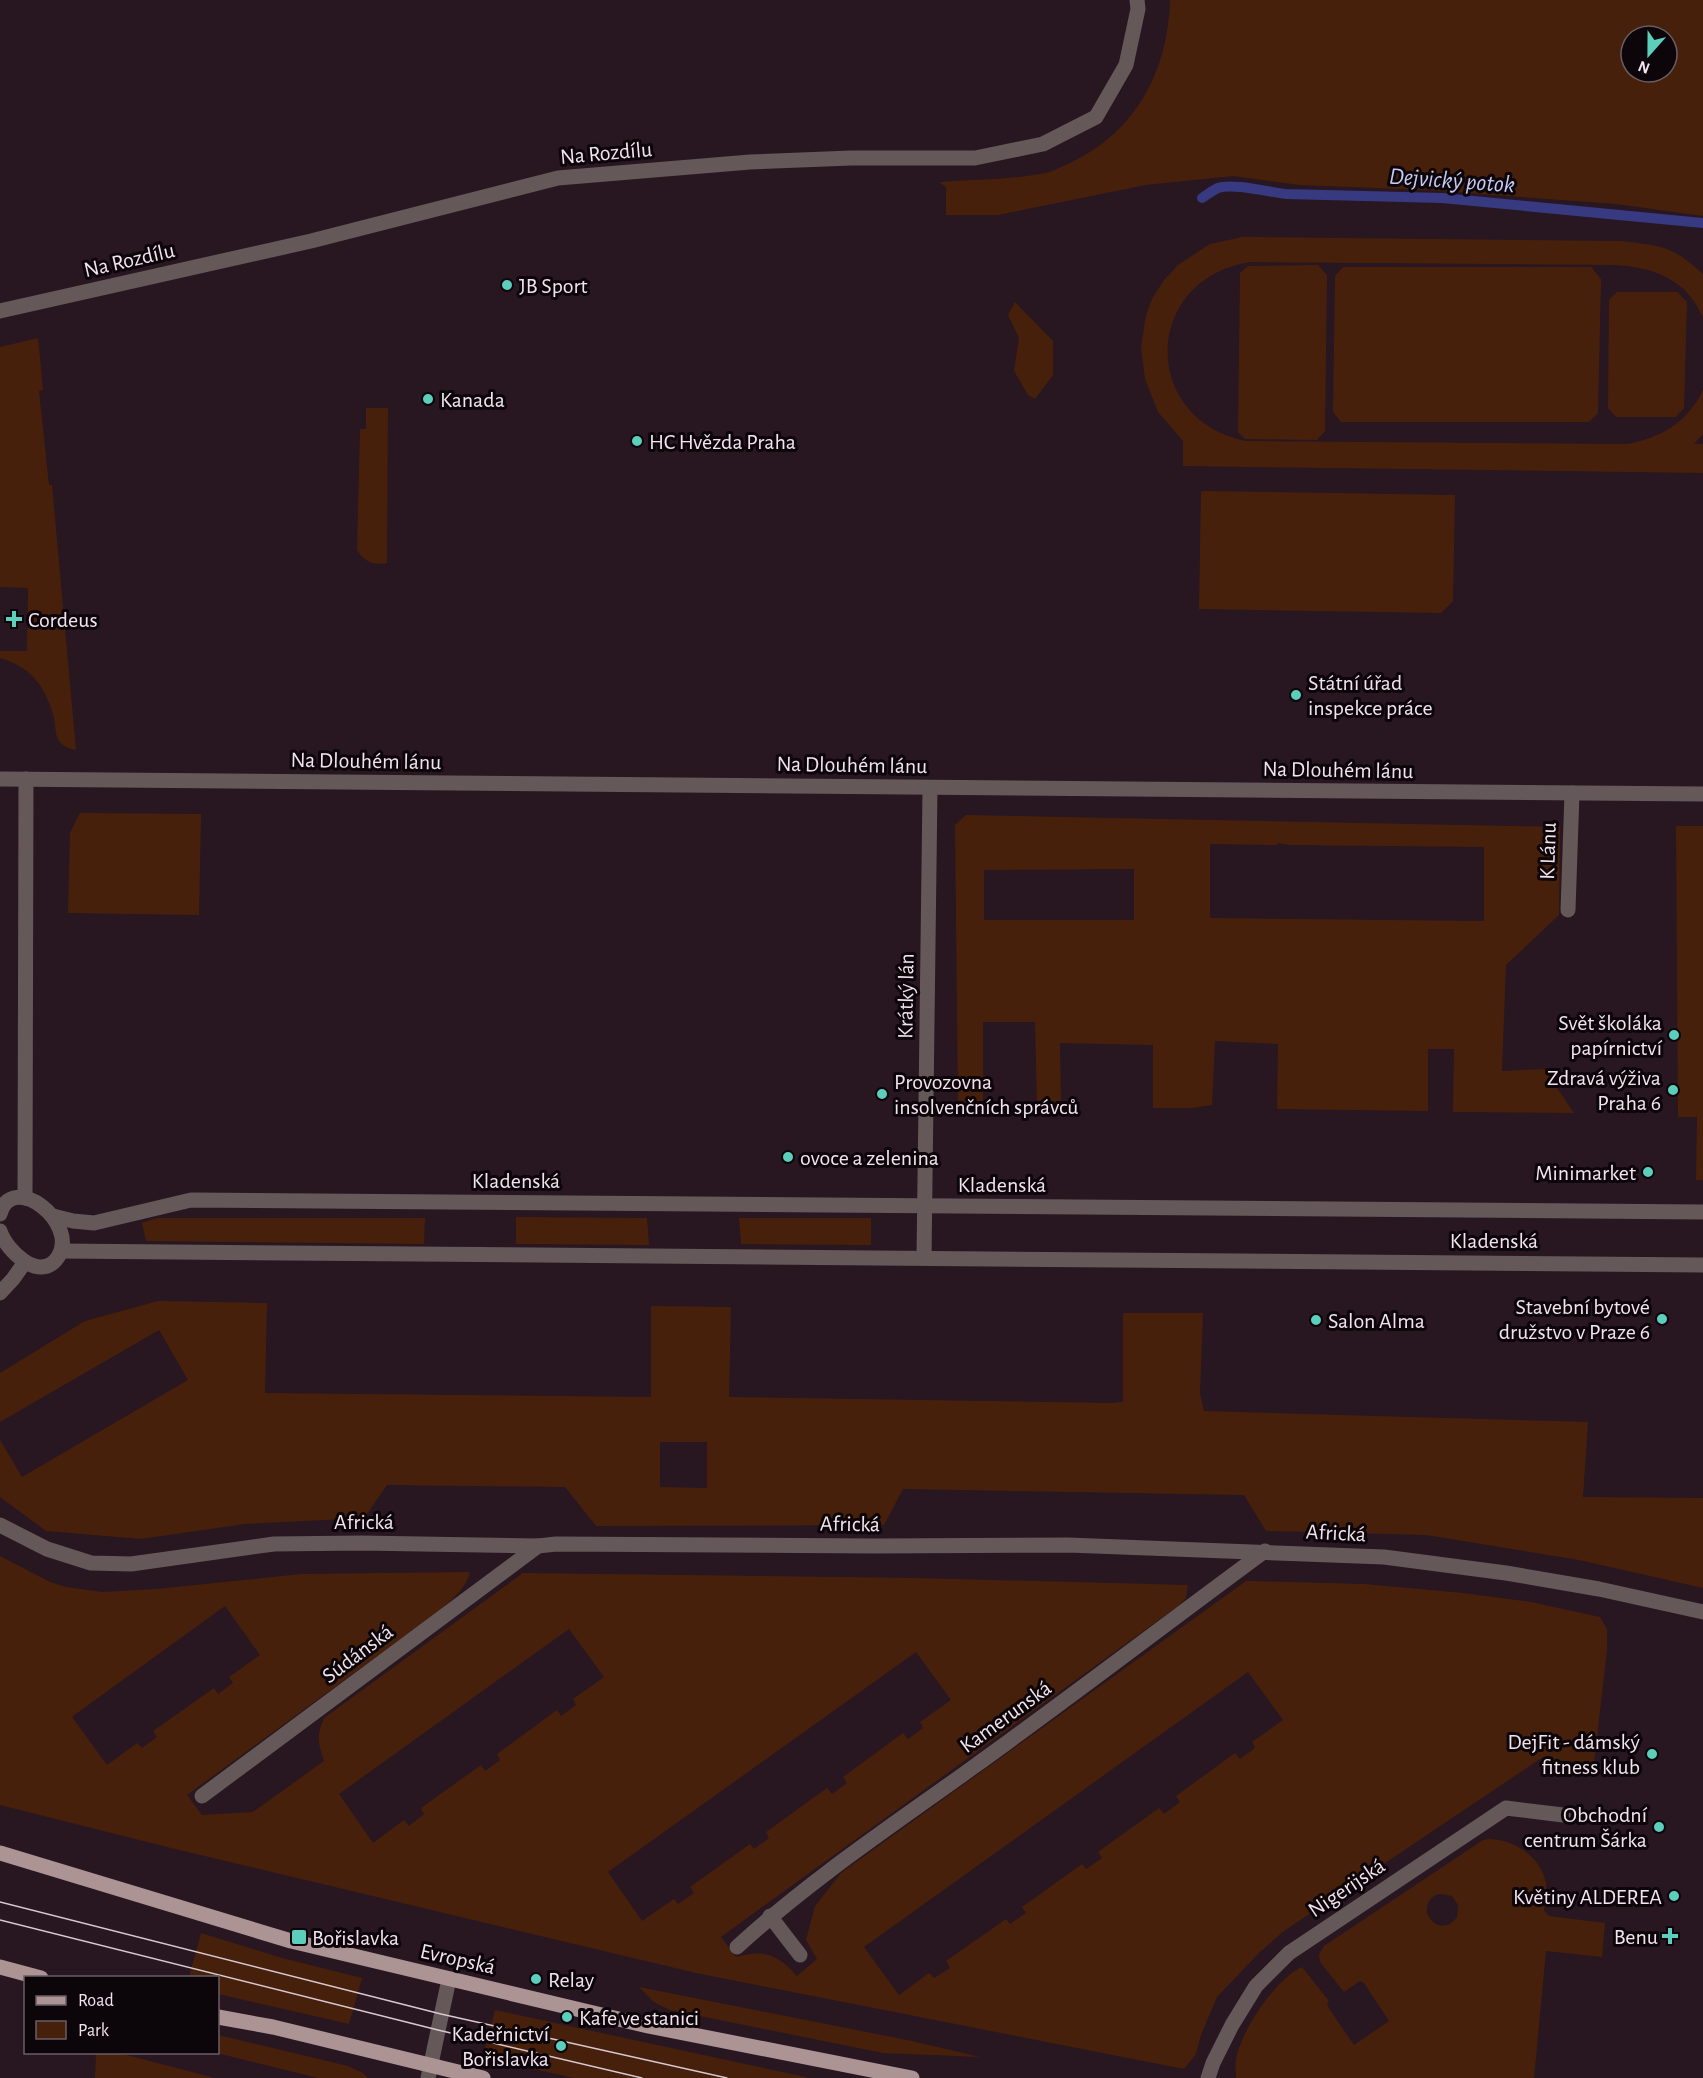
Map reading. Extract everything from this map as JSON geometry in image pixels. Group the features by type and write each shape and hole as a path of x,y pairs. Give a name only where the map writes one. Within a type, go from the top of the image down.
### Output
{"main road":[{"name":"Evropská","path":"0,1853 291,1941 648,2026 912,2078"},
{"path":"0,1967 37,1976"},
{"path":"219,2017 273,2028 429,2072 483,2078"}],"street":[{"name":"Na Rozdílu","path":"0,311 311,241 558,178 761,162 851,158 975,158 1043,144 1096,117 1126,65 1138,9 1137,0"},
{"name":"Na Dlouhém lánu","path":"0,779 1703,794"},
{"path":"24,1198 26,779"},
{"name":"Krátký lán","path":"924,1257 930,788"},
{"name":"K Lánu","path":"1568,910 1572,794"},
{"path":"0,1211 10,1200 17,1197 41,1205 52,1216 62,1235 61,1251 57,1258 46,1266 25,1262 13,1252 2,1237 0,1230"},
{"name":"Kladenská","path":"52,1216 94,1223 192,1200 1703,1212"},
{"name":"Kladenská","path":"61,1251 1703,1265"},
{"path":"0,1293 25,1262"},
{"name":"Africká","path":"0,1525 47,1549 90,1563 131,1564 274,1544 361,1543 538,1546 556,1544 1068,1545 1384,1557 1506,1573 1623,1593 1703,1612"},
{"name":"Súdánská","path":"202,1796 538,1546"},
{"name":"Kamerunská","path":"737,1947 770,1916 1265,1551"},
{"name":"Nigerijská","path":"1208,2078 1232,2025 1256,1986 1289,1953 1506,1808 1563,1815"},
{"path":"770,1916 800,1955"},
{"path":"429,2072 449,1979"}],"green space":[{"path":"1170,0 1703,0 1703,216 1616,204 1427,190 1299,185 1233,176 1146,185 998,215 946,215 946,187 939,182 1005,178 1048,172 1093,150 1130,117 1144,97 1155,75 1163,51"},
{"path":"1242,237 1622,241 1648,244 1675,253 1703,274 1703,318 1688,294 1678,285 1655,272 1628,266 1250,262 1214,274 1189,294 1173,320 1168,350 1172,379 1186,406 1211,428 1245,441 1627,444 1651,438 1672,427 1690,411 1703,390 1703,434 1694,444 1703,444 1703,473 1183,466 1183,441 1158,412 1145,379 1141,347 1146,315 1153,297 1178,265 1210,244"},
{"path":"1318,265 1327,275 1325,431 1317,440 1245,439 1238,432 1240,273 1248,266"},
{"path":"1343,267 1591,267 1601,279 1598,413 1589,422 1341,422 1333,412 1335,276"},
{"path":"1617,292 1677,292 1687,302 1684,408 1676,417 1616,417 1608,408 1609,300"},
{"path":"1015,302 1053,341 1053,375 1035,399 1028,395 1014,371 1019,338 1008,315"},
{"path":"38,338 43,390 39,391 49,485 52,485 76,750 65,746 58,739 49,703 40,685 20,666 0,658 0,651 27,651 28,588 0,587 0,347"},
{"path":"366,408 388,408 387,563 382,564 369,562 357,550 360,429 366,429"},
{"path":"1201,491 1455,495 1453,601 1441,613 1199,609"},
{"path":"80,813 201,814 199,915 68,913 70,833"},
{"path":"966,815 1560,827 1559,915 1506,965 1502,1071 1544,1069 1574,1113 1453,1112 1454,1049 1428,1049 1428,1111 1277,1109 1278,1044 1215,1041 1212,1105 1191,1108 1153,1108 1153,1045 1060,1043 1061,1106 1037,1106 1035,1022 983,1022 983,1104 958,1104 955,825","holes":["1278,843 1288,845 1484,847 1484,921 1210,918 1210,844 1277,845","1134,869 1134,920 984,920 984,870"]},
{"path":"1676,826 1703,826 1703,1180 1696,1180 1697,1117 1678,1117"},
{"path":"516,1217 647,1218 649,1245 516,1244"},
{"path":"157,1218 425,1218 424,1244 146,1241 142,1223"},
{"path":"739,1218 871,1218 871,1245 741,1244"},
{"path":"158,1301 267,1303 265,1393 651,1397 651,1306 731,1307 729,1397 1112,1403 1123,1402 1123,1313 1203,1313 1200,1393 1204,1411 1588,1422 1583,1497 1703,1498 1703,1588 1579,1560 1426,1535 1266,1531 1244,1495 903,1489 884,1525 596,1526 565,1487 387,1485 364,1518 245,1524 141,1539 46,1531 0,1497 0,1440 22,1477 188,1380 159,1330 0,1422 0,1373 85,1321","holes":["660,1442 707,1442 707,1488 660,1487"]},
{"path":"0,1556 50,1582 66,1587 102,1592 157,1589 301,1574 470,1572 463,1588 443,1608 187,1795 202,1815 253,1812 324,1761 319,1740 324,1718 523,1573 915,1578 1188,1585 1186,1598 1178,1606 721,1937 736,1957 755,1954 770,1955 777,1958 797,1976 817,1959 806,1940 815,1906 841,1873 1246,1581 1364,1584 1531,1602 1600,1617 1607,1629 1607,1650 1594,1763 1540,1759 1284,1931 1260,1952 1217,1997 1201,2035 1196,2054 1184,2069 696,1973 0,1805","holes":["225,1606 260,1655 229,1677 233,1683 218,1694 214,1688 153,1731 157,1737 142,1748 137,1743 107,1765 72,1717","569,1629 604,1677 573,1699 576,1705 561,1716 557,1710 497,1754 500,1760 485,1771 481,1765 421,1808 424,1814 409,1826 404,1820 373,1843 339,1794","916,1652 951,1700 920,1722 923,1728 908,1739 903,1733 843,1777 847,1783 832,1794 827,1788 766,1832 769,1838 754,1849 750,1844 690,1887 694,1893 678,1904 674,1899 642,1921 608,1872","1248,1672 1283,1720 1252,1742 1255,1748 1240,1759 1235,1753 1176,1796 1180,1802 1164,1814 1159,1808 1098,1852 1102,1858 1086,1869 1082,1864 1022,1907 1026,1913 1010,1924 1006,1919 946,1961 950,1968 934,1978 929,1973 899,1995 864,1947"]},
{"path":"1483,1840 1499,1840 1509,1843 1533,1858 1539,1865 1546,1883 1544,1911 1549,1916 1605,1923 1602,1957 1546,1951 1534,2078 1236,2078 1239,2047 1252,2020 1281,1982 1302,1967 1329,2001 1328,2007 1354,2045 1389,2021 1364,1983 1360,1981 1344,1992 1320,1962 1319,1954 1324,1946","holes":["1440,1894 1452,1896 1458,1905 1457,1917 1449,1924 1441,1926 1433,1922 1427,1913 1429,1900"]},
{"path":"201,1933 282,1958 362,1978 349,2024 219,1994 219,1976 189,1976"},
{"path":"639,1987 912,2041 980,2057 883,2053 670,2010 654,2002"},
{"path":"495,2010 810,2078 574,2078 483,2058"},
{"path":"219,2035 348,2066 368,2078 318,2078 219,2053"},
{"path":"96,2054 123,2054 215,2078 95,2078"}],"waterway":[{"name":"Dejvický potok","path":"1202,198 1218,188 1232,187 1286,194 1442,198 1703,223"}],"tram line":[{"path":"0,1902 441,2014 727,2078"},
{"path":"0,1920 438,2030 642,2078"}],"place":[{"name":"JB Sport","path":"507,285"},
{"name":"Kanada","path":"428,399"},
{"name":"HC Hvězda Praha","path":"637,441"},
{"name":"Cordeus","path":"14,619"},
{"name":"Státní úřad inspekce práce","path":"1296,695"},
{"name":"Svět školáka papírnictví","path":"1674,1035"},
{"name":"Zdravá výživa Praha 6","path":"1673,1090"},
{"name":"Provozovna insolvenčních správců","path":"882,1094"},
{"name":"ovoce a zelenina","path":"788,1157"},
{"name":"Minimarket","path":"1648,1172"},
{"name":"Stavební bytové družstvo v Praze 6","path":"1662,1319"},
{"name":"Salon Alma","path":"1316,1320"},
{"name":"DejFit - dámský fitness klub","path":"1652,1754"},
{"name":"Obchodní centrum Šárka","path":"1659,1827"},
{"name":"Květiny ALDEREA","path":"1674,1896"},
{"name":"Benu","path":"1670,1936"},
{"name":"Bořislavka","path":"299,1937"},
{"name":"Relay","path":"536,1979"},
{"name":"Kafe ve stanici","path":"567,2017"},
{"name":"Kadeřnictví Bořislavka","path":"561,2046"}]}
